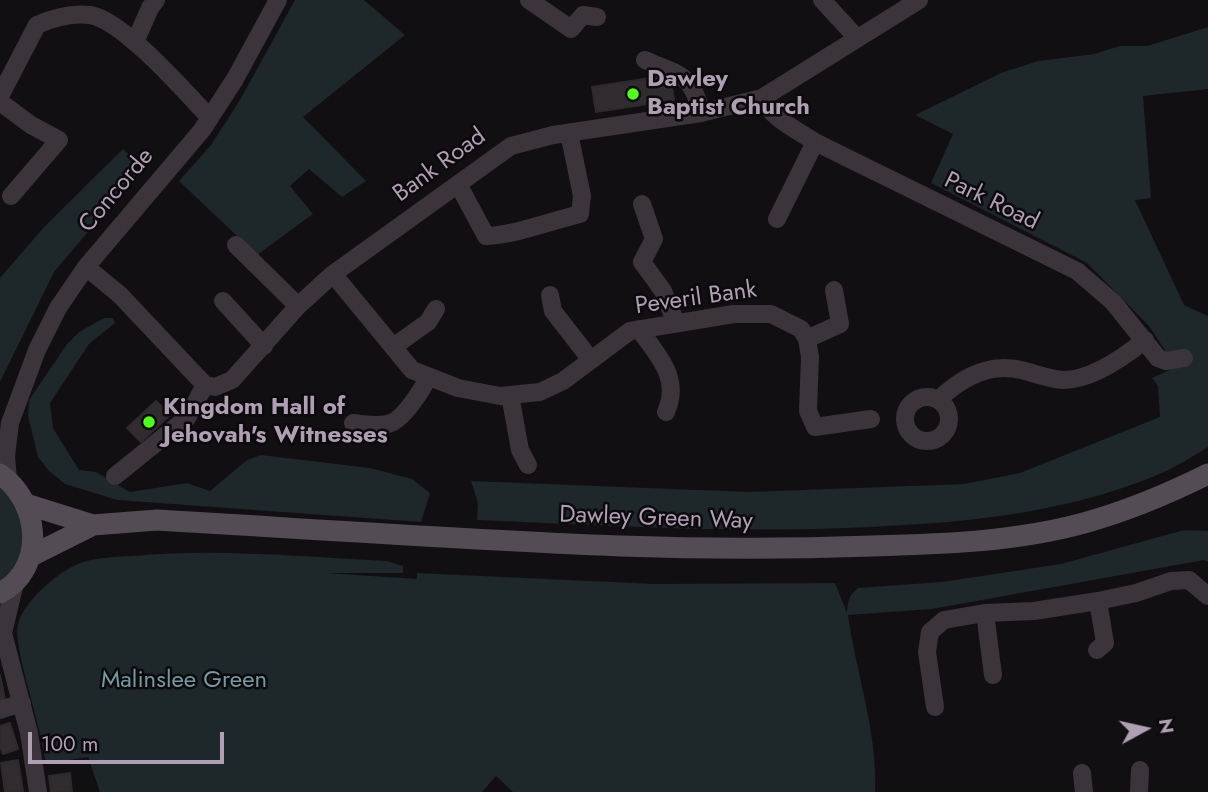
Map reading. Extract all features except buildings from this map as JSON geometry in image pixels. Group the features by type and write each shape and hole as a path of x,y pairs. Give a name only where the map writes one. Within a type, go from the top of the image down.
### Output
{"main road":[{"name":"Dawley Green Way","path":"26,504 93,525 157,520 568,544 694,548 951,544 1035,534 1084,523 1158,498 1208,474"},
{"path":"4,477 26,504 33,531 31,556 25,569 7,588"},
{"name":"Dawley Green Way","path":"31,556 93,525"}],"street":[{"path":"48,0 52,18"},
{"path":"135,43 156,0"},
{"name":"Concorde","path":"4,477 5,428 37,350 58,308 86,267 210,118 235,79 278,0"},
{"path":"529,0 570,29 583,15 597,17"},
{"path":"822,0 857,38"},
{"name":"Bank Road","path":"205,384 215,387 232,380 298,306 333,274 511,146 569,133 701,113 762,98 916,1"},
{"path":"0,96 37,25 62,15 93,15 124,32 210,118"},
{"path":"645,60 685,78 695,91 701,113"},
{"name":"Park Road","path":"762,98 777,117 815,142 1077,271 1113,302 1161,360 1184,358"},
{"path":"0,102 31,125 59,140 11,196"},
{"path":"458,184 486,236 504,235 580,214 582,196 569,133"},
{"path":"777,219 815,142"},
{"path":"642,204 654,239 642,262 663,291 676,323"},
{"path":"236,245 298,306"},
{"path":"86,267 120,295 205,384 187,418 115,475"},
{"name":"Peveril Bank","path":"333,274 412,370 458,388 500,396 540,392 563,381 630,331 639,329 734,314 771,314 815,336"},
{"path":"835,290 840,324 815,336 810,357 808,411 815,427 871,419"},
{"path":"550,295 553,311 591,360"},
{"path":"223,301 264,346"},
{"path":"393,346 428,322 436,309"},
{"path":"639,329 668,371 673,398 666,412"},
{"path":"938,400 950,388 969,376 988,370 1018,369 1063,380 1079,377 1107,366 1145,340"},
{"path":"353,423 373,425 396,421 417,397 428,377"},
{"path":"510,395 520,450 528,465"},
{"path":"932,397 938,400 949,419 943,433 937,438 916,438 899,420 919,398 932,397"},
{"path":"934,699 928,652 930,632 944,620 1098,601 1189,580 1208,596"},
{"path":"7,588 1,632 22,703 36,792"},
{"path":"1097,650 1105,643 1098,601"},
{"path":"985,613 993,676"},
{"path":"0,710 22,703"},
{"path":"1139,792 1140,769"},
{"path":"1082,773 1084,792"}],"green space":[{"path":"295,0 364,0 405,35 303,117 366,181 342,197 309,169 290,186 313,214 257,255 179,181 211,145 240,100"},
{"path":"1208,27 1208,89 1143,96 1151,198 1135,200 1184,305 1208,316 1208,447 1168,470 1124,488 1085,499 1006,515 925,524 752,530 477,520 478,503 471,481 749,492 964,484 1020,473 1160,417 1158,386 1152,378 1176,367 1149,326 1087,263 931,183 953,134 915,115 1001,73 1038,61 1094,54 1120,46 1147,46"},
{"path":"123,149 135,160 136,175 54,272 0,382 0,278 45,226"},
{"path":"104,318 113,318 115,323 89,344 50,403 53,428 79,470 96,472 130,492 187,483 210,491 247,460 261,455 370,468 412,479 430,493 421,522 117,500 65,484 49,471 38,457 28,416 29,400 67,344 79,332"},
{"path":"0,487 17,504 25,540 16,566 0,583"},
{"name":"Malinslee Green","path":"1184,530 1208,531 1208,562 1204,560 932,609 848,615 870,725 875,792 513,792 496,776 482,792 100,792 88,757 46,764 18,643 17,632 21,616 41,590 68,569 83,562 104,558 228,553 387,561 403,566 403,573 326,573 417,579 417,573 654,584 835,583 847,613 849,599 858,588 942,582 1061,564"}],"place":[{"name":"Dawley Baptist Church","path":"633,94"},
{"name":"Kingdom Hall of Jehovah's Witnesses","path":"149,422"}]}
